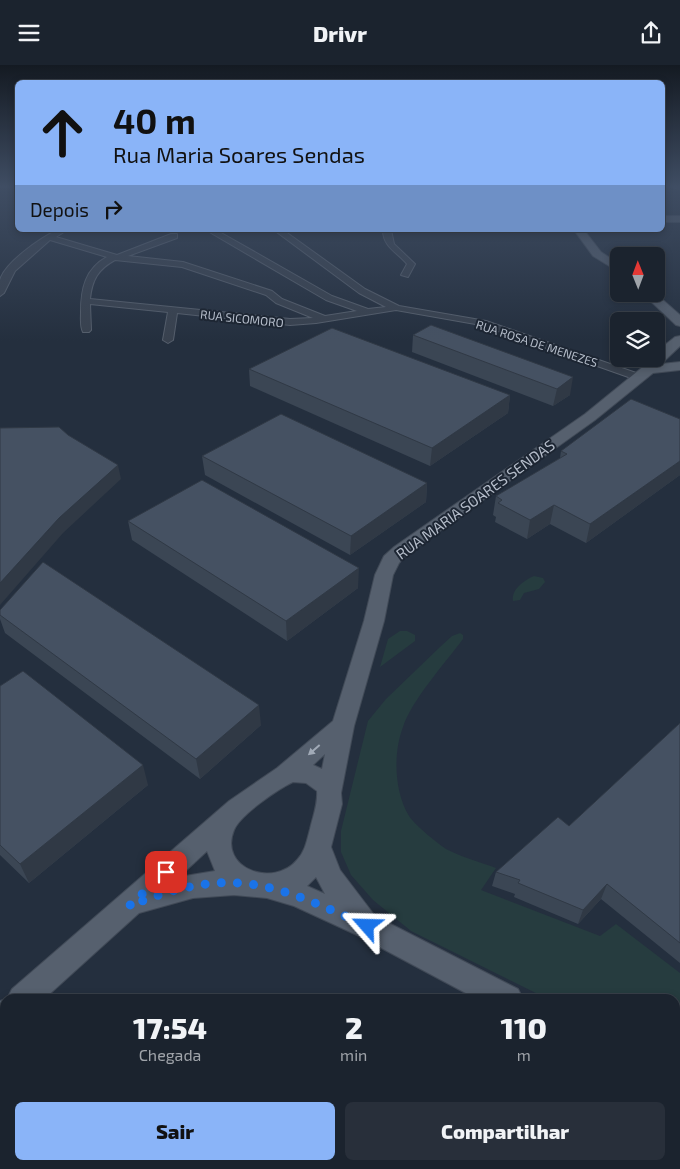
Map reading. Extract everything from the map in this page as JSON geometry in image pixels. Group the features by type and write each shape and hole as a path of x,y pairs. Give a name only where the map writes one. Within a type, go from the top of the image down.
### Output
{"main road":[{"path":"584,238 593,250 610,262"},
{"path":"659,303 680,322"},
{"name":"RUA MARIA SOARES SENDAS","path":"665,352 679,342"},
{"path":"665,360 680,365"},
{"path":"644,373 680,365"},
{"name":"RUA MARIA SOARES SENDAS","path":"329,794 343,726 374,621 384,575 396,555 590,417 650,367"},
{"path":"28,994 233,812 286,774 343,726"},
{"path":"129,906 165,892 190,885 219,882 283,883 298,876 310,865 319,849 329,794 325,784 314,775 299,772 286,774"},
{"path":"233,812 225,821 220,831 219,853 228,870 241,880 299,895 367,926 498,994"},
{"path":"319,849 322,860 332,879 367,926"}],"street":[{"path":"0,293 8,274 47,238"},
{"path":"50,238 117,257 183,265 268,293 279,301 326,320"},
{"path":"86,330 86,289 93,271 105,261 170,238"},
{"path":"223,238 329,298 364,311"},
{"name":"RUA ROSA DE MENEZES","path":"288,238 362,291 397,308 483,323 644,373"},
{"path":"386,238 391,246 405,257 410,264 405,275"},
{"name":"RUA SICOMORO","path":"86,301 266,321 297,322 326,320 364,311 397,308"},
{"path":"168,340 173,310"}],"green space":[{"path":"534,576 543,578 545,582 539,589 524,593 520,600 513,601 516,589"},
{"path":"400,631 407,631 415,635 415,641 380,667 388,639"},
{"path":"460,633 463,635 463,639 413,706 400,737 397,760 398,784 400,795 409,816 446,849 496,868 481,890 600,936 616,924 680,973 680,994 538,994 411,931 373,900 351,875 341,852 341,831 368,721 386,699 452,636"}],"building":[{"path":"431,325 573,377 557,389 413,335"},
{"path":"332,328 510,395 432,448 249,369"},
{"path":"631,399 680,419 680,461 590,524 554,505 530,520 498,503 502,500 496,496 567,454 561,451"},
{"path":"281,414 427,483 351,536 202,456"},
{"path":"59,427 68,435 118,465 59,518 0,583 0,428"},
{"path":"202,480 359,568 286,621 128,521"},
{"path":"43,562 259,705 196,759 0,615 0,610"},
{"path":"23,671 143,765 20,864 0,845 0,686"},
{"path":"680,723 680,943 607,884 583,910 518,883 520,880 496,872 558,817 569,826"}],"route":[{"path":"166,872 129,906 165,892 190,885 219,882 249,883 273,887 299,895 367,926"}]}
